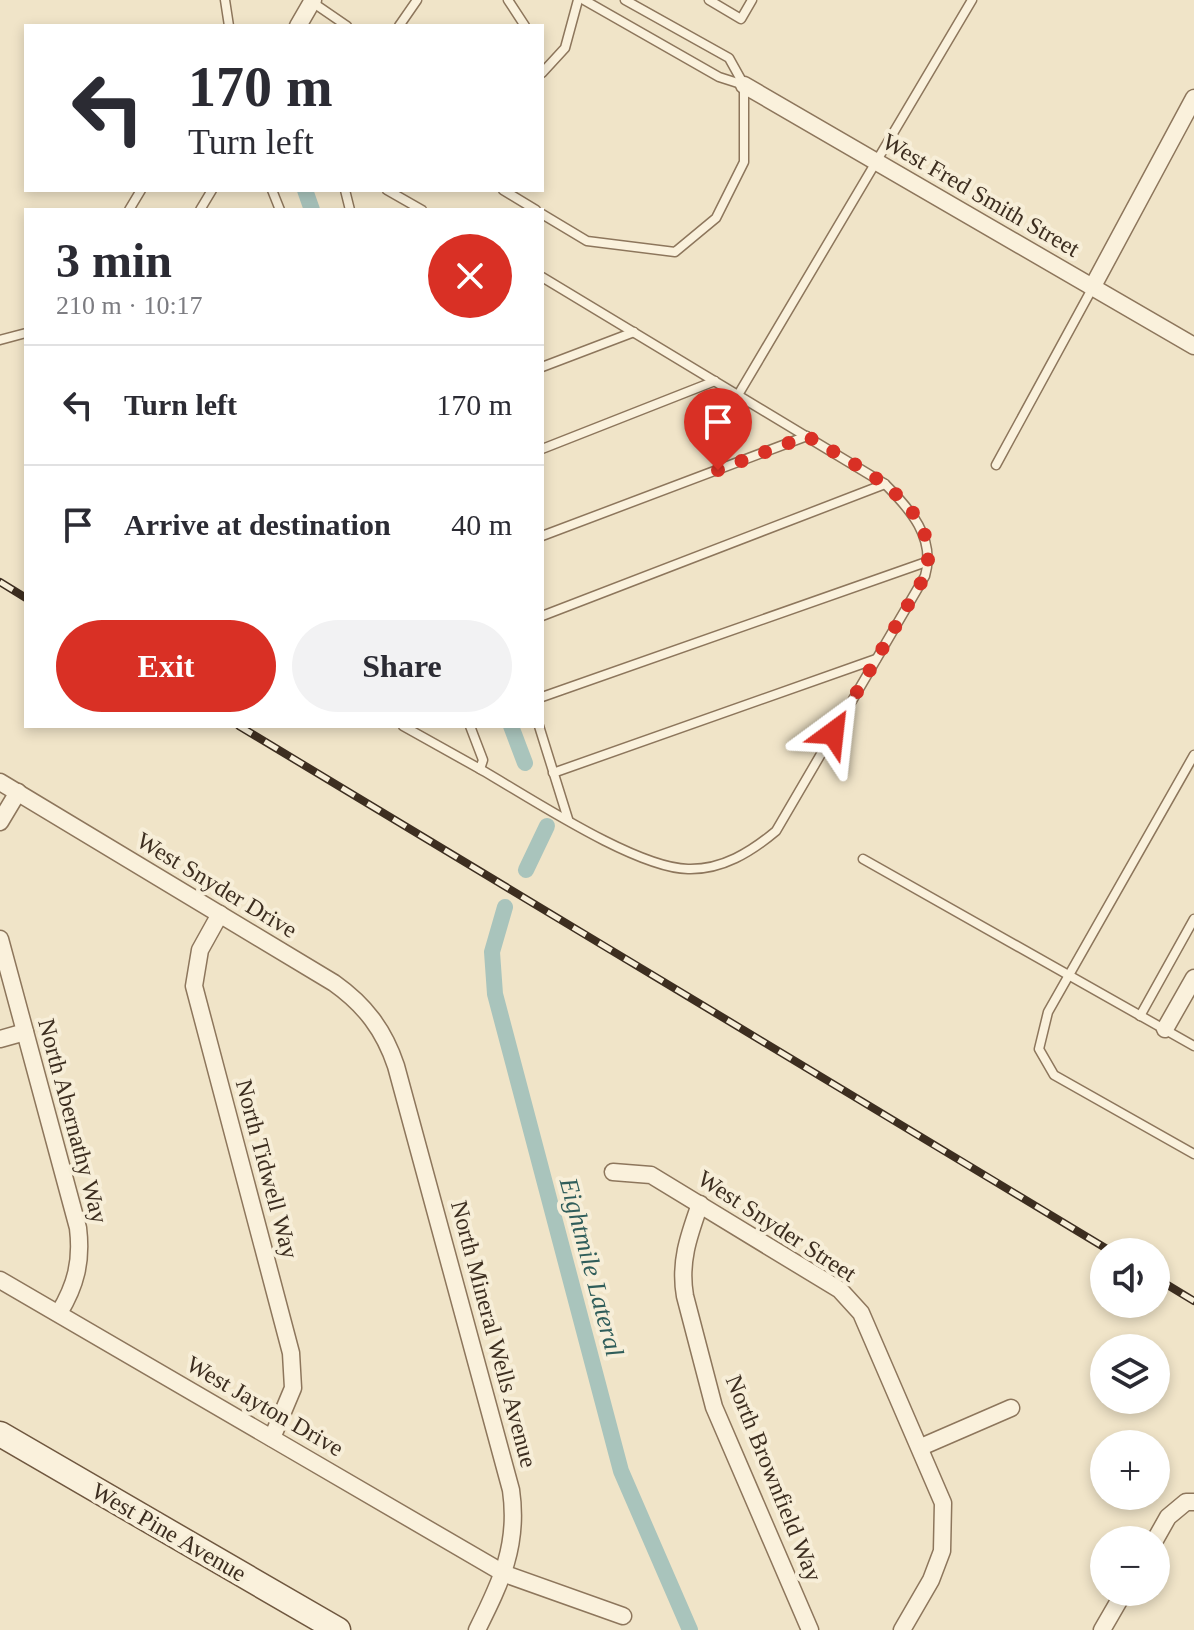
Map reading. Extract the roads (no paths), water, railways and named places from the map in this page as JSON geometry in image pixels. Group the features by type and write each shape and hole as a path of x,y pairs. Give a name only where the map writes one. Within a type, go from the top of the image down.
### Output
{"street":[{"path":"299,24 312,1"},
{"name":"West Fred Smith Street","path":"744,85 1194,346"},
{"path":"1093,286 1194,98"},
{"name":"West Snyder Drive","path":"0,782 348,993 373,1018 390,1049"},
{"path":"0,822 18,792"},
{"name":"North Tidwell Way","path":"220,914 200,950 194,986 291,1353 293,1388 272,1438"},
{"name":"North Abernathy Way","path":"0,939 80,1246 75,1281 59,1313"},
{"path":"1165,1029 1194,978"},
{"path":"0,1039 25,1032"},
{"name":"North Mineral Wells Avenue","path":"390,1049 511,1490 514,1533 505,1574 477,1630"},
{"name":"West Snyder Street","path":"613,1172 651,1175 700,1204 840,1290 870,1328 943,1503 945,1529 942,1551 931,1580 902,1630"},
{"name":"North Brownfield Way","path":"700,1204 685,1244 682,1278 685,1296 714,1407 810,1630"},
{"name":"West Jayton Drive","path":"0,1280 505,1574 623,1616"},
{"path":"921,1447 1011,1408"},
{"name":"West Pine Avenue","path":"0,1434 338,1630"},
{"path":"1163,1526 1168,1517 1190,1502"},
{"path":"1102,1630 1116,1606"}],"lane":[{"path":"225,0 229,24"},
{"path":"400,24 417,0"},
{"path":"508,0 524,24"},
{"path":"544,71 565,48 581,0 719,77 744,85"},
{"path":"544,215 587,241 675,252 716,218 744,162 744,85 729,58 625,0"},
{"path":"709,0 741,19 752,0"},
{"path":"738,395 972,0"},
{"path":"312,1 344,24"},
{"path":"390,192 418,208"},
{"path":"506,192 533,208"},
{"path":"407,728 568,820 660,865 689,870 749,854 776,831 925,576 929,561 913,511 885,484 544,278"},
{"path":"996,465 1093,286"},
{"path":"544,366 634,332"},
{"path":"0,340 24,334"},
{"path":"544,448 715,381"},
{"path":"544,535 807,436"},
{"path":"544,615 885,484"},
{"path":"544,696 929,561"},
{"path":"553,773 876,658"},
{"path":"471,728 483,760 480,769"},
{"path":"540,728 568,820"},
{"path":"1194,755 1046,1016 1039,1049 1054,1075 1194,1154"},
{"path":"863,859 1194,1046"},
{"path":"1140,1016 1194,919"}],"waterway":[{"name":"Eightmile Lateral","path":"306,192 311,208"},
{"name":"Eightmile Lateral","path":"512,728 525,763"},
{"name":"Eightmile Lateral","path":"526,870 547,826"},
{"name":"Eightmile Lateral","path":"505,907 492,952 495,994 621,1471 690,1630"}],"railway":[{"path":"0,582 24,597"},
{"path":"242,728 1090,1239"},
{"path":"1170,1286 1194,1301"}]}
